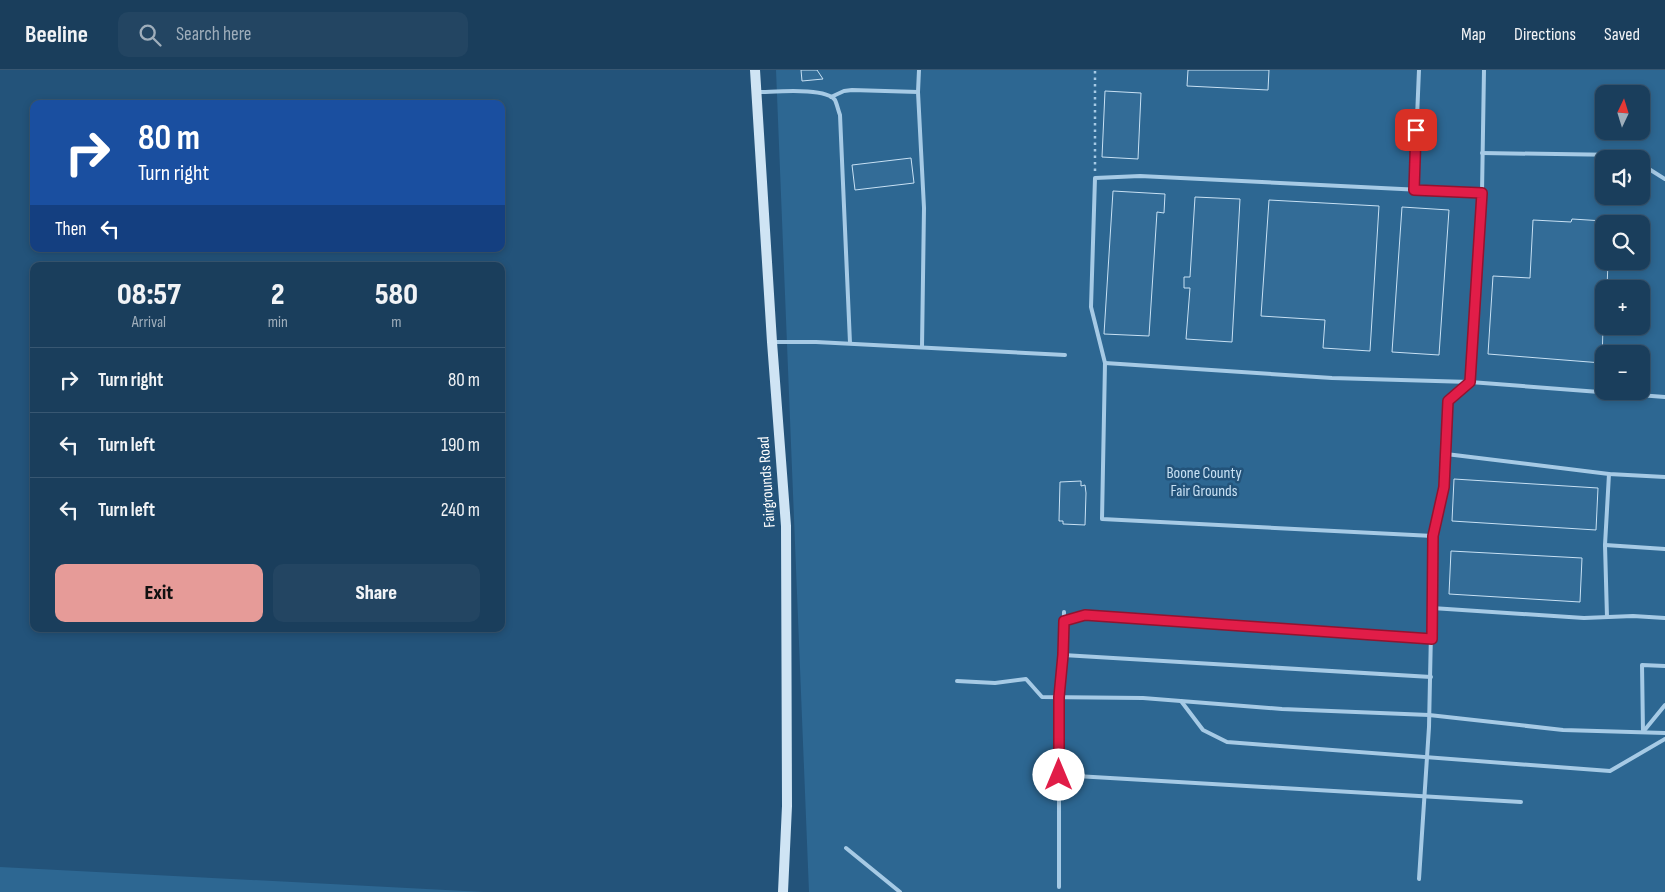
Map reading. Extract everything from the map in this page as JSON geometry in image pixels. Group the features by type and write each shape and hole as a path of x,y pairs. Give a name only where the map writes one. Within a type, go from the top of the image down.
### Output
{"main road":[{"name":"Fairgrounds Road","path":"755,70 786,526 787,806 783,892"}],"lane":[{"path":"919,70 918,92 924,208 922,348"},
{"path":"1414,190 1419,70"},
{"path":"1419,879 1431,677 1433,536 1444,487 1448,401 1470,382 1482,193 1484,70"},
{"path":"831,97 844,91 852,90 918,92"},
{"path":"756,92 817,92 831,97 840,115 850,344"},
{"path":"1482,153 1595,155"},
{"path":"1650,170 1665,179"},
{"path":"1433,536 1102,519 1105,363 1091,306 1095,178 1140,176 1482,193"},
{"path":"772,342 1065,355"},
{"path":"1105,363 1332,378 1470,382 1665,397"},
{"path":"1446,454 1609,474 1665,477"},
{"path":"1607,617 1605,545 1609,474"},
{"path":"1605,545 1665,548"},
{"path":"1432,608 1584,618 1633,616 1665,618"},
{"path":"1059,887 1059,697 1063,655 1064,612"},
{"path":"1064,621 1085,615 1432,639"},
{"path":"1063,655 1431,677"},
{"path":"1643,732 1642,665 1665,666"},
{"path":"957,681 995,683 1026,679 1042,697 1142,698 1282,709 1429,716 1563,730 1665,733"},
{"path":"1181,701 1203,730 1227,742 1610,771 1665,739"},
{"path":"1643,732 1665,705"},
{"path":"1059,775 1424,798 1521,802"},
{"path":"846,848 900,892"}],"path":[{"path":"1095,70 1095,178"}],"green space":[{"name":"Boone County Fair Grounds","path":"776,70 1665,70 1665,892 809,892"},
{"path":"0,867 484,892 0,892"}],"building":[{"path":"801,70 817,70 823,79 802,81"},
{"path":"1188,70 1269,70 1268,90 1187,86"},
{"path":"1105,91 1141,93 1138,159 1102,157"},
{"path":"911,158 914,183 855,190 852,165"},
{"path":"1113,191 1165,194 1164,213 1157,212 1149,336 1104,334"},
{"path":"1195,197 1240,199 1232,342 1186,339 1190,288 1184,288 1184,277 1190,277"},
{"path":"1269,200 1379,206 1370,351 1323,348 1325,320 1261,316"},
{"path":"1402,207 1449,210 1439,355 1392,352"},
{"path":"1572,219 1595,220 1595,270 1608,270 1607,280 1595,280 1595,335 1603,335 1602,345 1595,345 1595,362 1488,354 1493,276 1530,278 1533,220 1571,222"},
{"path":"1454,479 1598,488 1596,530 1452,521"},
{"path":"1081,481 1081,486 1085,485 1086,493 1085,525 1063,524 1063,521 1059,521 1060,482"},
{"path":"1451,551 1582,558 1580,602 1449,594"}],"route":[{"path":"1059,775 1059,697 1064,621 1085,615 1432,639 1433,536 1444,487 1448,401 1470,382 1482,193 1414,190 1416,130"}]}
